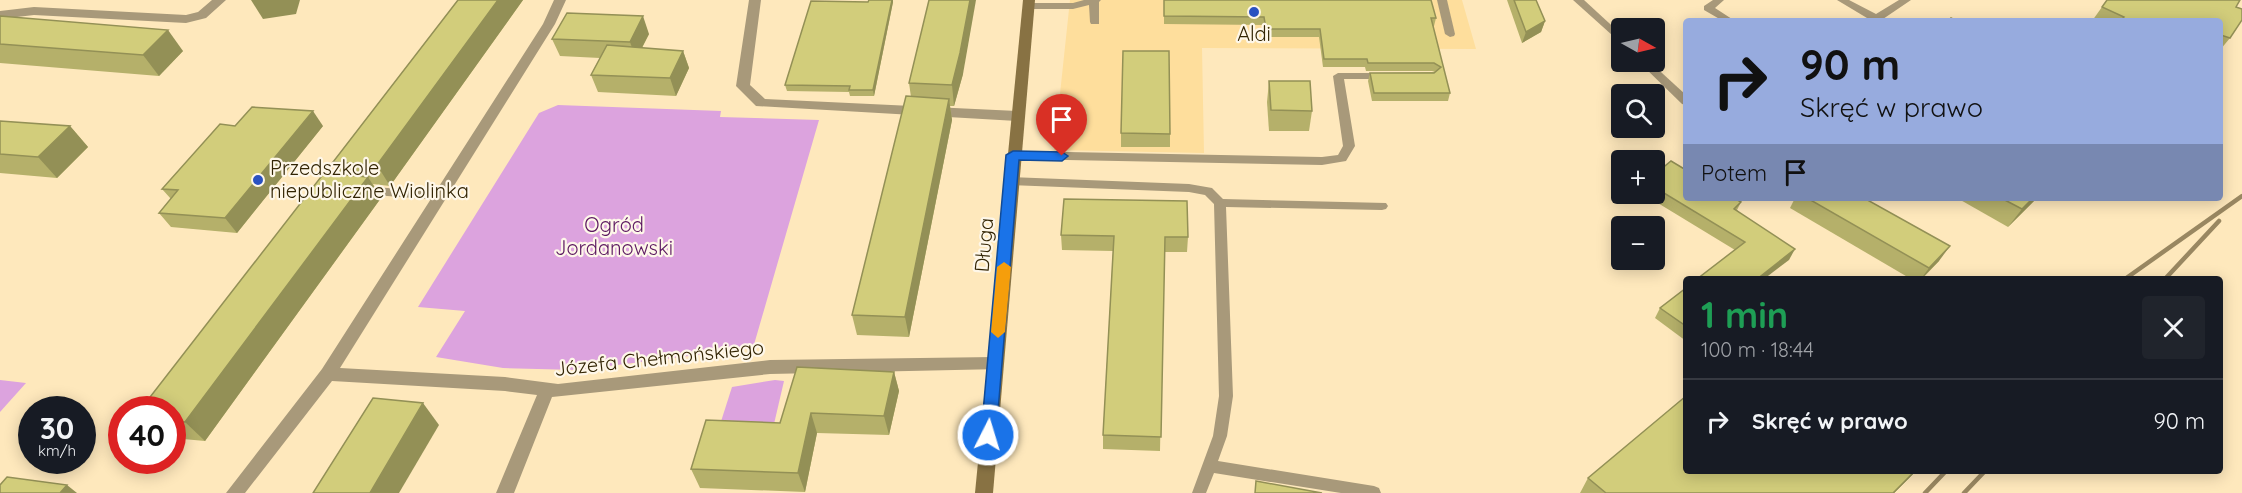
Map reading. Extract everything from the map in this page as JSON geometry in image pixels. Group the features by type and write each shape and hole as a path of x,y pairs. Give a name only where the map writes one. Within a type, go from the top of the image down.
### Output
{"street":[{"path":"0,15 34,11 186,19 202,15 220,0"},
{"path":"235,493 328,374 438,196 549,24 560,0"},
{"path":"755,0 743,86 761,103 1017,116"},
{"name":"Długa","path":"984,493 1013,155 1029,3"},
{"name":"Józefa Chełmońskiego","path":"328,374 505,384 547,390 770,367 995,364"},
{"path":"505,493 547,390"}],"lane":[{"path":"1442,0 1450,34"},
{"path":"1578,0 1611,31"},
{"path":"1719,0 1708,8 1725,18"},
{"path":"1842,0 1876,18"},
{"path":"1879,18 1906,0"},
{"path":"1029,3 1073,6 1095,1 1095,22"},
{"path":"1655,72 1683,98"},
{"path":"1013,155 1322,161 1342,158 1349,146 1338,76 1397,76"},
{"path":"1011,181 1189,188 1208,191 1220,203 1226,396 1220,436 1199,493"},
{"path":"352,189 438,196"},
{"path":"1220,203 1382,206"},
{"path":"1210,466 1374,492"}],"shaded area":[{"path":"1070,0 1462,0 1476,49 1202,48 1204,153 1054,150"}],"green space":[{"name":"Ogród Jordanowski","path":"558,105 721,111 720,117 819,120 753,348 577,370 503,368 436,357 465,311 418,307 539,113"},
{"path":"0,380 26,383 0,412"},
{"path":"775,380 784,381 774,424 717,434 732,387"}],"building":[{"path":"458,0 498,0 377,165 333,162"},
{"path":"869,0 892,0 873,90 849,90 850,86 785,85 811,1 868,2"},
{"path":"929,0 970,0 952,85 909,83"},
{"path":"1164,0 1431,0 1436,18 1431,18 1450,93 1374,93 1370,73 1434,73 1441,67 1434,63 1368,63 1367,59 1324,59 1320,29 1266,29 1264,17 1164,16"},
{"path":"1514,0 1536,0 1545,21 1526,32"},
{"path":"2107,0 2240,0 2236,7 2242,9 2242,20 2230,38 2223,36 2223,18 2123,18 2102,7"},
{"path":"567,13 643,16 630,42 552,39"},
{"path":"0,16 168,30 143,55 0,44"},
{"path":"607,45 683,51 670,78 591,75"},
{"path":"1123,51 1169,51 1170,134 1121,133"},
{"path":"1269,81 1310,81 1312,111 1271,110"},
{"path":"906,96 949,99 905,317 852,315"},
{"path":"252,107 313,111 225,218 159,213 178,190 162,189 220,124 235,126"},
{"path":"0,121 70,126 38,157 0,154"},
{"path":"1671,161 1683,168 1683,201 1739,201 1741,202 1734,209 1795,249 1761,276 1701,276 1745,242 1665,194 1665,166"},
{"path":"324,173 368,177 186,421 186,396 151,396"},
{"path":"1064,199 1187,201 1188,237 1165,237 1161,437 1103,435 1114,236 1061,235"},
{"path":"1812,201 1869,201 1950,246 1929,268"},
{"path":"2007,201 2030,201 2022,209"},
{"path":"1683,290 1683,324 1660,308"},
{"path":"797,367 894,372 884,416 811,413 798,473 691,469 706,420 780,423"},
{"path":"373,398 423,403 370,493 313,493"},
{"path":"1683,399 1683,474 1912,474 1893,493 1606,493 1588,478"},
{"path":"7,477 67,485 60,493 0,493 0,485"},
{"path":"1256,481 1322,493 1255,493"}],"railway":[{"path":"2129,276 2242,196"},
{"path":"2168,276 2219,221"},
{"path":"1925,493 1943,474"},
{"path":"1964,493 1982,474"}],"slow traffic":[{"path":"998,332 1004,267"}],"place":[{"name":"Aldi","path":"1254,12"},
{"name":"Przedszkole niepubliczne Wiolinka","path":"258,180"}],"route":[{"path":"988,435 1013,155 1062,156"}]}
